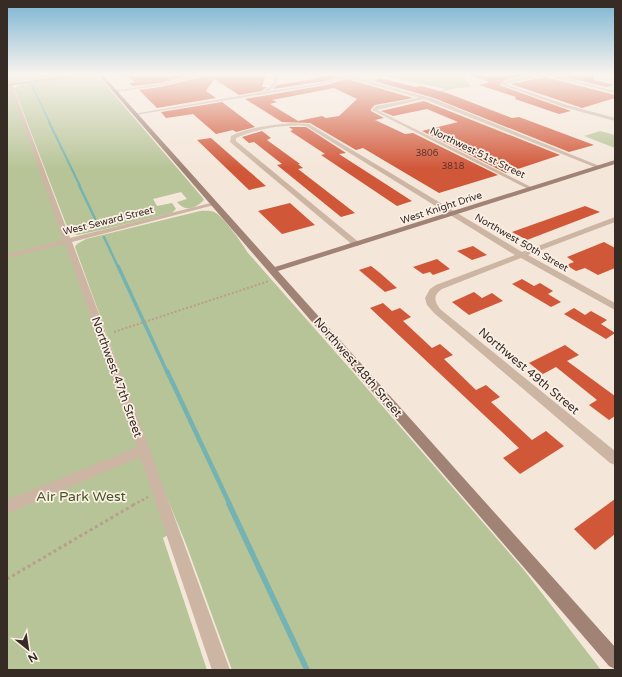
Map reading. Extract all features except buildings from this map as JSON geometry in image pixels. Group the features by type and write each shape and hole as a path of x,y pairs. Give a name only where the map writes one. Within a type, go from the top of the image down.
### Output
{"main road":[{"name":"Northwest 48th Street","path":"128,106 215,204 272,275 615,660"},
{"name":"West Knight Drive","path":"272,275 357,244 615,162"}],"street":[{"name":"Northwest 47th Street","path":"16,106 144,450 221,670"},
{"path":"135,114 187,106"},
{"name":"Northwest 51st Street","path":"385,106 378,107 374,110 532,189"},
{"path":"447,106 599,167"},
{"path":"564,106 615,120"},
{"name":"Northwest 50th Street","path":"357,244 233,142 232,138 240,134 296,124 310,126 521,256 615,307"},
{"name":"West Seward Street","path":"7,256 215,204"},
{"path":"521,256 615,219"},
{"name":"Northwest 49th Street","path":"521,256 439,287 432,293 430,301 437,311 615,459"},
{"path":"7,507 144,450"}],"path":[{"path":"114,332 272,275"},
{"path":"7,579 158,491"}],"green space":[{"name":"Air Park West","path":"7,106 18,106 173,532 163,538 207,670 7,670"},
{"path":"21,106 124,106 204,200 194,207 183,207 177,202 187,199 181,192 153,199 157,206 172,203 176,209 172,213 77,235 69,232"},
{"path":"600,131 615,135 615,148 584,136"},
{"path":"200,211 214,212 224,220 248,253 524,570 601,670 232,670 186,544 159,478 75,247 77,244 86,239"}],"waterway":[{"path":"42,106 50,123"},
{"path":"49,122 80,186"},
{"path":"79,185 99,227"},
{"path":"104,237 118,267"},
{"path":"118,266 167,372"},
{"path":"167,371 230,505"},
{"path":"229,504 307,670"}]}
